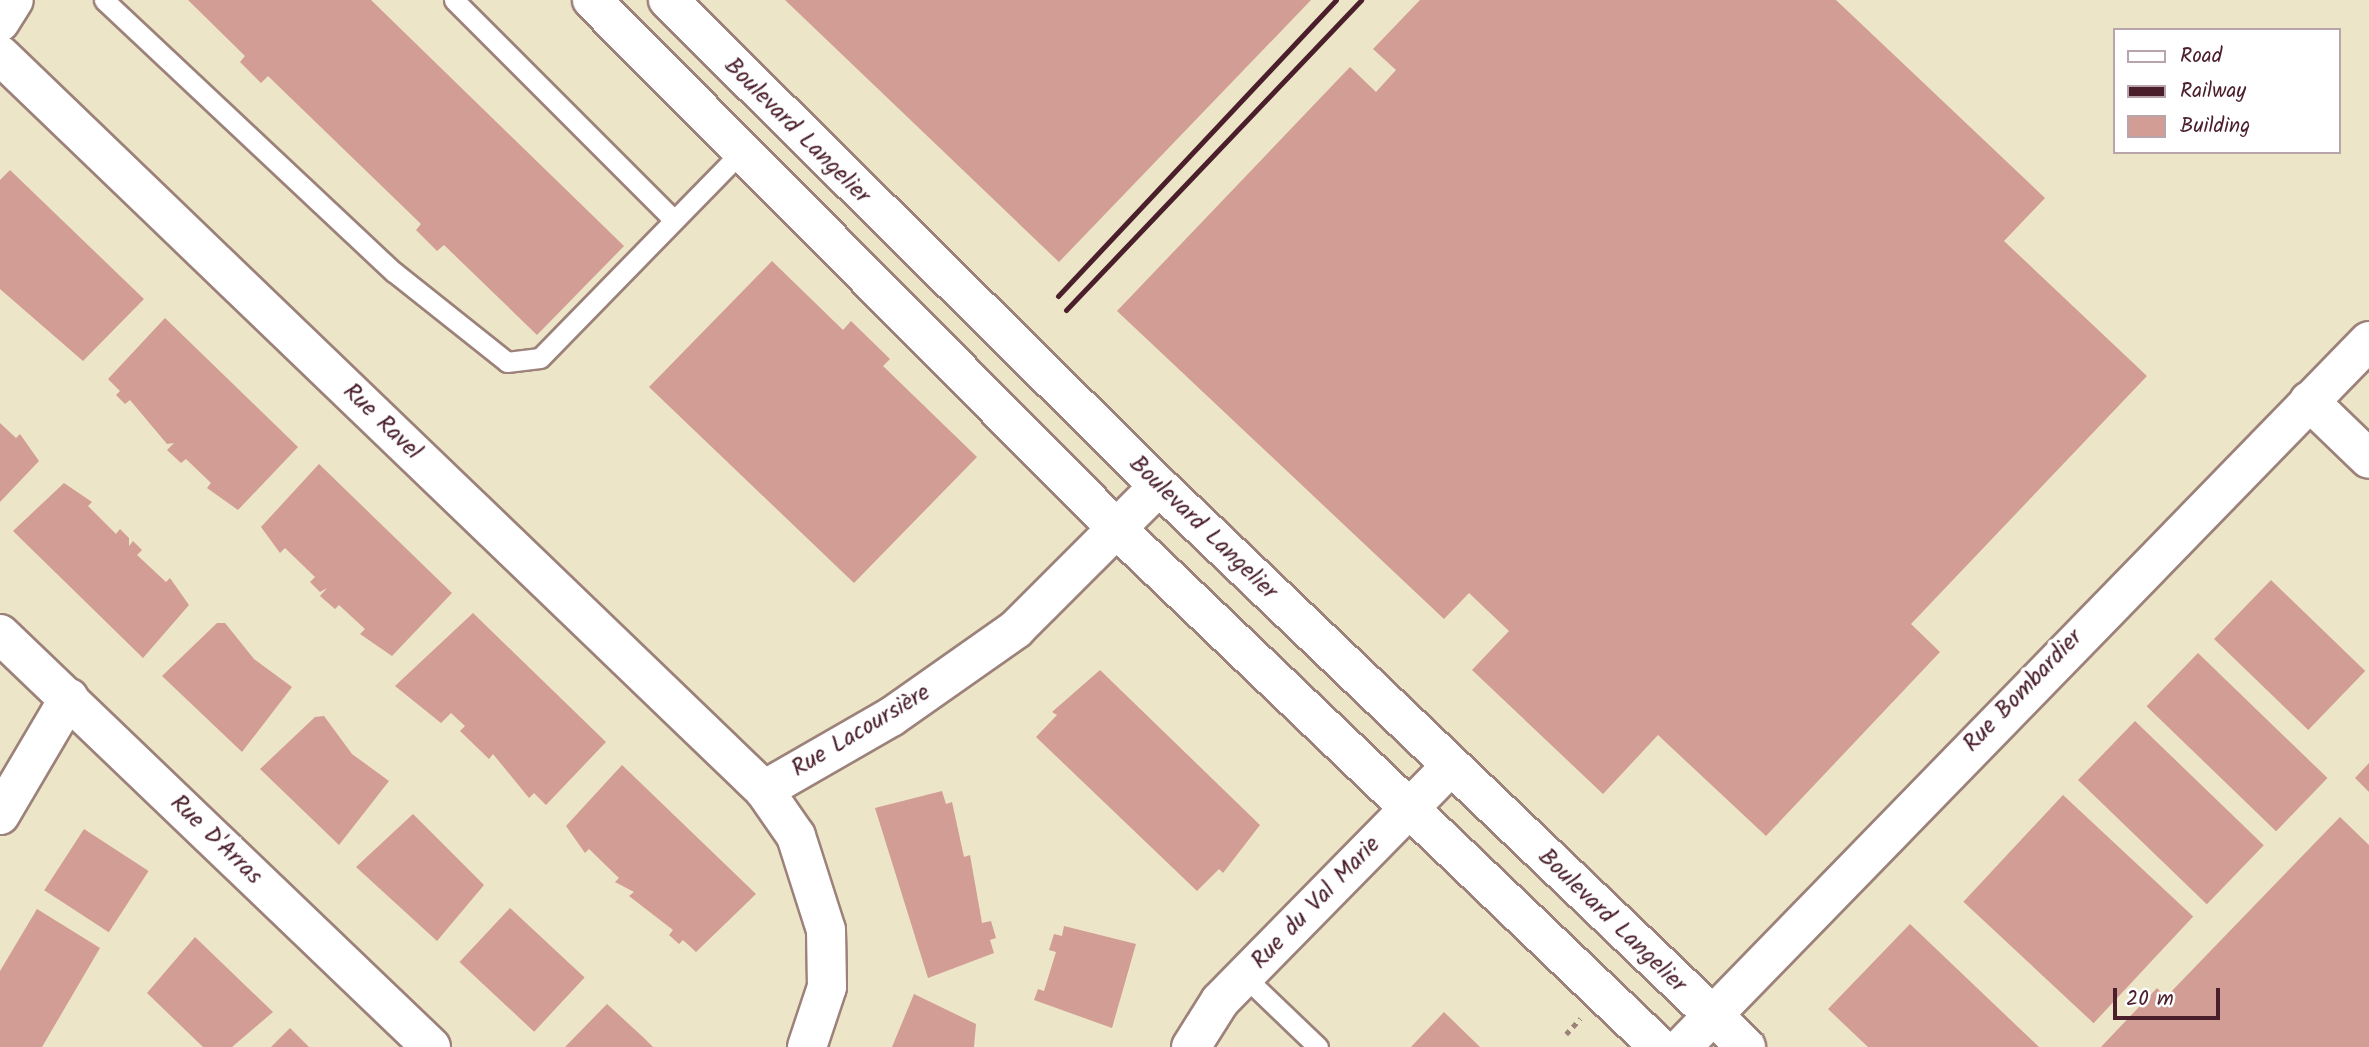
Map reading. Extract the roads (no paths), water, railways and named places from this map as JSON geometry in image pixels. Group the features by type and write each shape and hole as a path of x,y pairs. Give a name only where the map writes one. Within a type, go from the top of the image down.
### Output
{"street":[{"path":"0,22 14,0"},
{"path":"592,0 739,154 1118,530 1659,1047"},
{"name":"Boulevard Langelier","path":"668,0 1159,486 1746,1047"},
{"name":"Rue Ravel","path":"0,55 764,790"},
{"name":"Rue Bombardier","path":"1682,1047 2369,341"},
{"path":"2309,401 2369,459"},
{"name":"Rue Lacoursière","path":"807,1047 827,988 826,930 796,836 764,790 891,717 1016,629 1118,530 1159,486"},
{"name":"Rue D'Arras","path":"0,634 431,1047"},
{"path":"0,815 69,698"},
{"name":"Rue du Val Marie","path":"1191,1047 1245,977 1450,767"}],"lane":[{"path":"104,0 394,272 507,362 540,358 739,154"},
{"path":"454,0 674,220"},
{"path":"1245,977 1318,1047"}],"railway":[{"path":"1058,296 1336,0"},
{"path":"1066,310 1361,0"}]}
